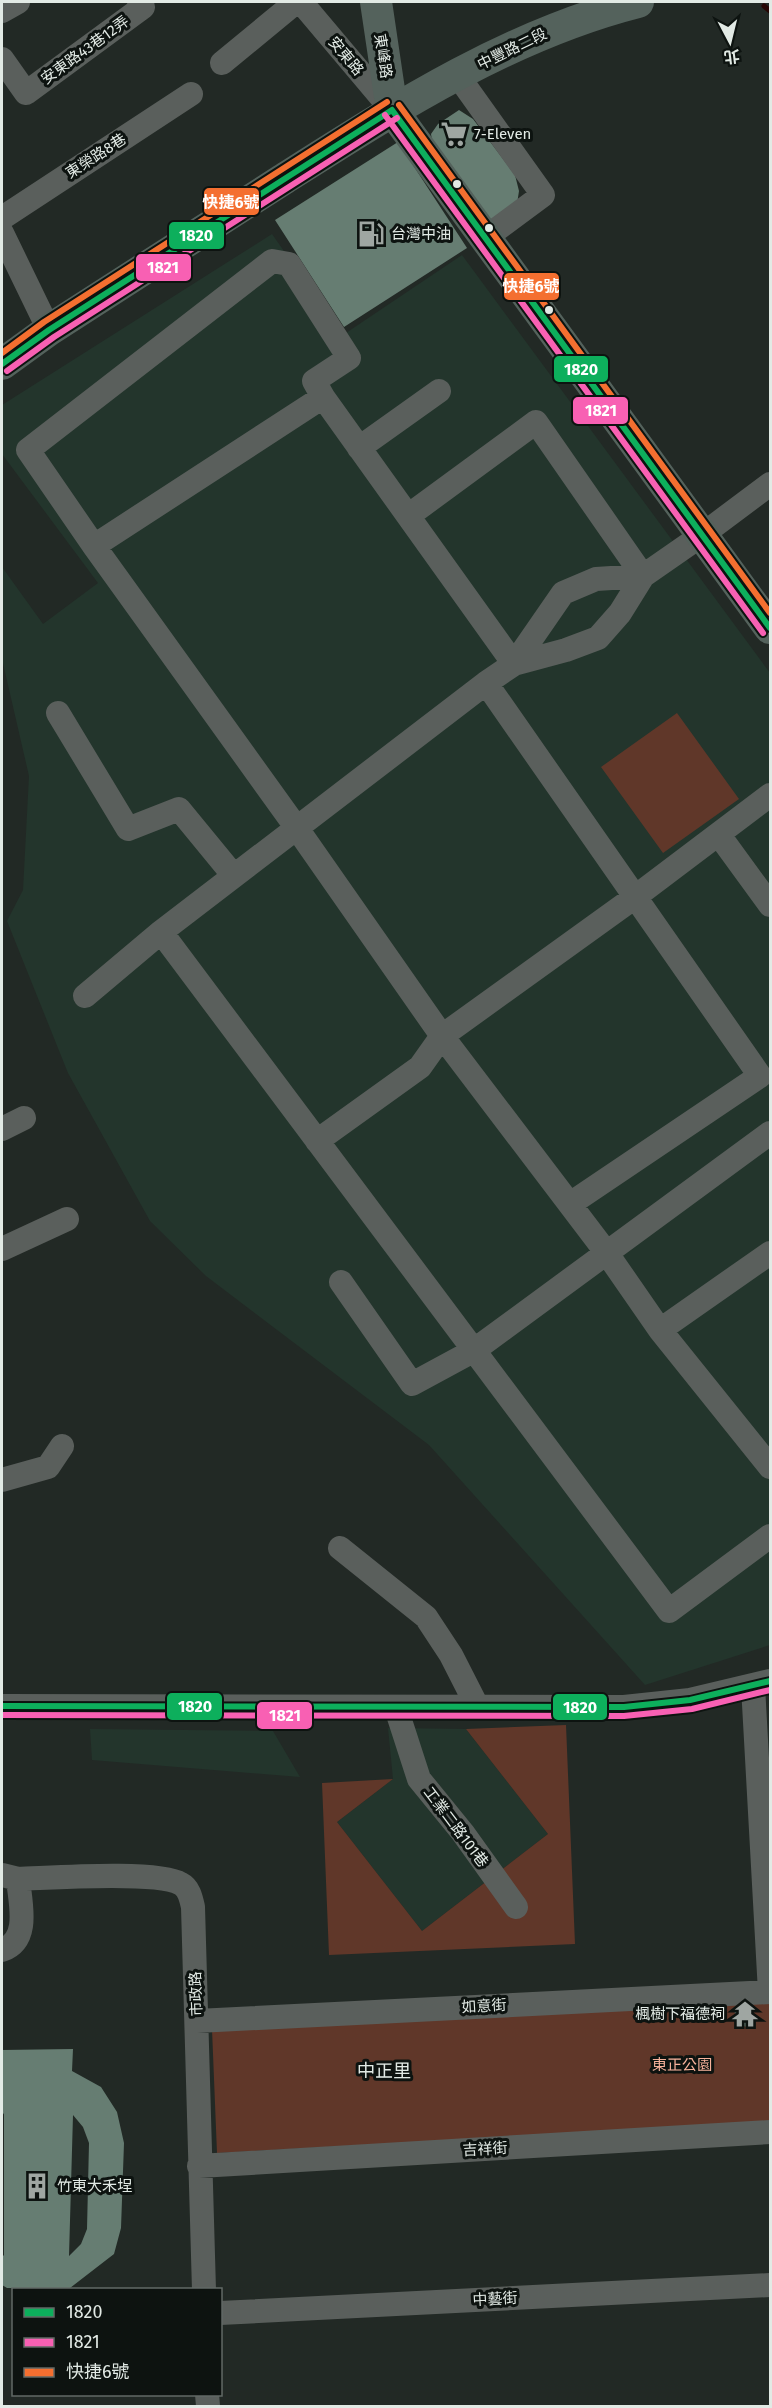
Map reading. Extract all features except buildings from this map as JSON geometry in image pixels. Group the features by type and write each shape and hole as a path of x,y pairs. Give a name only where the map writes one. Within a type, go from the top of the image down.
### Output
{"main road":[{"name":"東峰路","path":"376,2 392,110"},
{"name":"中豐路二段","path":"2,364 49,330 392,110 534,36 572,21 638,2"},
{"path":"392,110 771,628"}],"street":[{"path":"2,11 18,2"},
{"name":"安東路43巷12弄","path":"2,59 26,93 143,7 139,2"},
{"path":"222,63 296,2"},
{"name":"安東路","path":"301,2 392,110"},
{"path":"458,76 543,195 485,238"},
{"name":"東榮路8巷","path":"2,218 191,94"},
{"path":"2,233 49,330"},
{"path":"514,664 322,397 314,381 349,358 289,264 272,261 28,450 94,546 296,826 442,1036 606,1252 660,1330 771,1467"},
{"path":"359,448 439,391"},
{"path":"94,546 322,397"},
{"path":"408,516 536,422 643,576"},
{"path":"85,996 161,932 296,826 486,683 514,664 566,650 598,638 620,613 643,576 771,484"},
{"path":"514,664 563,593 596,579 643,576"},
{"path":"486,683 635,897 765,1072 570,1204"},
{"path":"58,713 128,829 179,809 234,876"},
{"path":"317,1141 420,1067 442,1036 635,897 771,795"},
{"path":"718,835 771,905"},
{"path":"161,932 472,1351 669,1611 771,1536"},
{"path":"2,1129 24,1118"},
{"path":"341,1282 412,1384 472,1351 771,1133"},
{"path":"2,1250 67,1219"},
{"path":"660,1330 771,1253"},
{"path":"2,1480 48,1467 62,1446"},
{"path":"340,1548 426,1617 450,1655 477,1706"},
{"path":"2,1706 624,1707 690,1700 762,1683 770,1992"},
{"name":"工業二路101巷","path":"396,1708 419,1779 463,1833 516,1907"},
{"path":"2,1950 18,1940 22,1926 10,1877"},
{"name":"市政路","path":"10,1877 157,1877 183,1885 190,1895 194,1907 204,2288"},
{"name":"如意街","path":"197,2021 770,1992"},
{"name":"吉祥街","path":"199,2166 771,2132"},
{"name":"中藝街","path":"222,2313 771,2285"}],"shaded area":[{"path":"272,234 343,335 462,255 770,673 770,1645 645,1685 429,1445 206,1276 150,1221 68,1073 7,921 23,890 29,776 2,659 2,567 43,624 98,583 2,454 2,405"},
{"path":"388,1728 466,1729 548,1834 422,1931 337,1822 393,1779"},
{"path":"90,1729 273,1731 300,1777 92,1760"}],"green space":[{"path":"677,713 739,799 663,853 601,767"},
{"path":"566,1725 575,1944 329,1955 322,1783 393,1779 337,1822 422,1931 548,1834 466,1729"},
{"name":"東正公園","path":"770,1997 770,2123 217,2153 212,2029"}],"waterway":[{"path":"764,6 770,11"}],"transit line":[{"name":"快捷6號","path":"2,353 44,322 387,102"},
{"name":"快捷6號","path":"399,105 770,613"},
{"name":"1820","path":"392,110 770,628"},
{"name":"1820","path":"2,364 49,330 392,110"},
{"name":"1821","path":"385,115 763,633"},
{"name":"1821","path":"7,371 54,337 397,118"},
{"name":"1820","path":"2,1706 624,1707 690,1700 770,1681"},
{"name":"1821","path":"2,1715 624,1716 692,1709 770,1690"}],"place":[{"name":"7-Eleven","path":"454,134"},
{"name":"台灣中油","path":"371,234"},
{"name":"楓樹下福德祠","path":"745,2014"},
{"name":"竹東大禾埕","path":"37,2186"}],"district":[{"name":"中正里","path":"384,2071"}]}
